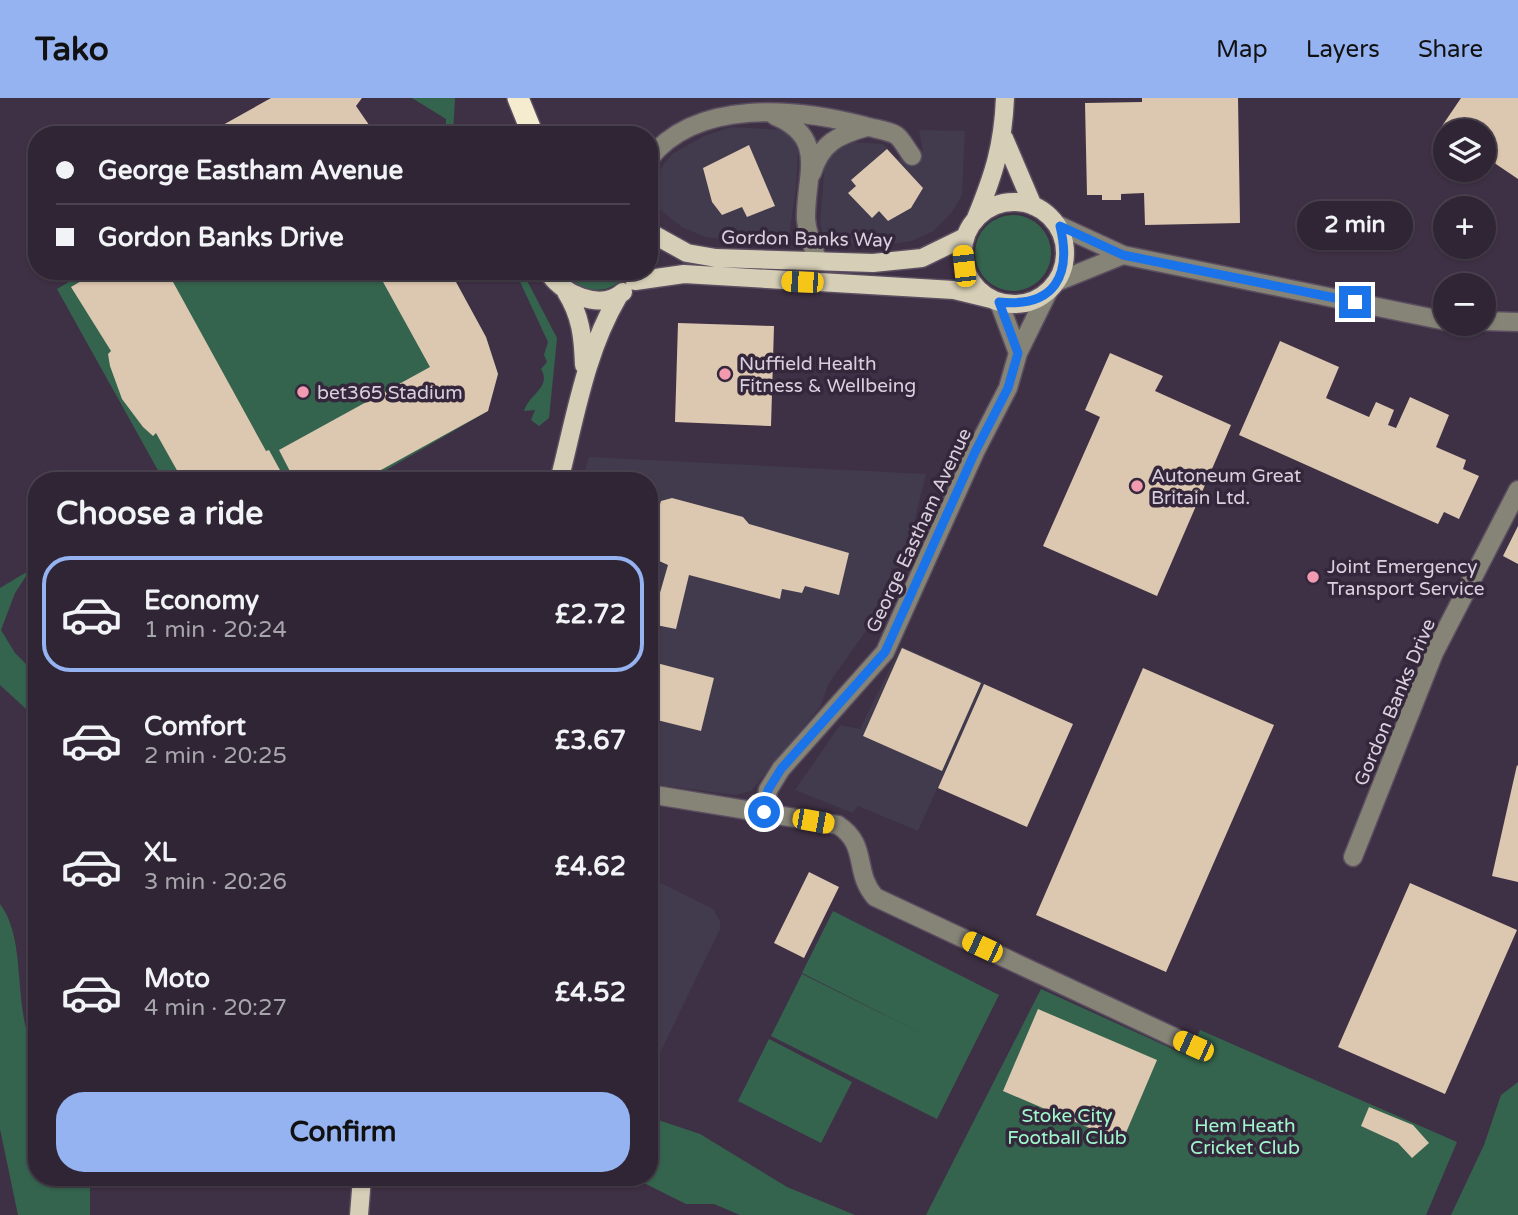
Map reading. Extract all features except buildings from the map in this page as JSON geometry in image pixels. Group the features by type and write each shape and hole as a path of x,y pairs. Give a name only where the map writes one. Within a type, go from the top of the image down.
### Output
{"highway":[{"path":"518,98 530,126"}],"main road":[{"path":"995,300 972,283 964,266 965,237 992,181 1003,138 1005,98"},
{"path":"1003,138 1033,206"},
{"path":"658,275 684,274 954,290 1016,304 1054,287 1064,266 1065,247 1060,226 1033,206 1011,202 990,207 976,218"},
{"name":"Gordon Banks Way","path":"658,237 687,253 697,255 900,262 922,258 965,237"},
{"path":"556,280 577,310 582,331 585,374"},
{"path":"561,472 585,374 605,319 618,297 634,280"},
{"path":"566,292 592,299 618,297"},
{"path":"359,1215 361,1186"}],"street":[{"path":"658,149 666,141 698,122 730,112 794,113 867,127 897,136 912,156"},
{"path":"769,114 793,124 805,136 811,173 807,229 818,261"},
{"path":"811,173 822,149 832,139 867,127"},
{"path":"1060,226 1123,255 1433,318"},
{"path":"1054,287 1123,255"},
{"name":"George Eastham Avenue","path":"764,812 768,790 781,769 885,652 975,452 1008,388 1018,353 1054,287"},
{"path":"995,300 1018,353"},
{"path":"1496,321 1518,322"},
{"name":"Gordon Banks Drive","path":"1353,857 1435,649 1518,490"},
{"path":"658,795 838,825 855,839 863,877 875,897 1193,1046"}],"shaded area":[{"path":"731,127 781,130 794,139 798,152 796,188 788,242 751,243 705,237 682,227 658,208 658,172 672,154 704,136"},
{"path":"919,130 965,131 962,195 952,212 934,231 912,241 886,245 842,244 823,234 820,223 825,162 835,148 849,142 883,144 898,159 923,151"},
{"path":"589,457 926,474 902,571 892,568 883,607 829,683 820,707 751,791 736,795 658,785 658,472 585,472"},
{"path":"901,646 984,683 918,831 858,806 853,813 795,790 840,725 860,729"},
{"path":"658,882 713,909 720,921 720,929 658,1057"}],"green space":[{"path":"412,98 455,98 453,126 446,126 446,119"},
{"path":"1006,215 1020,215 1034,221 1045,232 1051,253 1048,268 1040,280 1020,291 1006,291 992,285 981,274 975,260 975,246 981,232 992,221"},
{"name":"bet365 Stadium","path":"72,280 455,280 486,337 498,374 488,411 383,472 159,472 57,289"},
{"path":"519,280 527,280 557,338 549,418 539,426 531,420 535,410 524,411 544,381 541,369 547,362 544,355 548,342"},
{"path":"570,280 622,280 605,289 595,290 577,285"},
{"path":"28,571 15,593 1,630 15,653 28,666 28,711 0,685 0,588"},
{"path":"0,904 9,920 14,938 28,1034 28,1186 90,1186 90,1215 18,1215 0,1129"},
{"path":"833,911 999,995 937,1119 771,1036 802,974 927,1036 802,973"},
{"path":"1041,989 1188,1056 1200,1030 1457,1142 1426,1215 926,1215"},
{"path":"769,1039 852,1082 821,1143 738,1101"},
{"path":"1518,1082 1518,1215 1451,1215 1484,1145 1501,1095"},
{"path":"658,1120 700,1134 787,1187 855,1215 740,1215 714,1204 686,1204 650,1186 658,1186"}],"place":[{"name":"Nuffield Health Fitness & Wellbeing","path":"725,374"},
{"name":"bet365 Stadium","path":"303,392"},
{"name":"Autoneum Great Britain Ltd.","path":"1137,486"},
{"name":"Joint Emergency Transport Service","path":"1313,577"}],"route":[{"path":"764,812 768,790 781,769 885,652 975,452 1008,388 1018,353 999,302 1016,304 1034,300 1048,292 1059,281 1064,266 1065,247 1060,226 1123,255 1355,302"}],"park label":[{"name":"Stoke City Football Club","path":"1067,1126"},
{"name":"Hem Heath Cricket Club","path":"1245,1136"}]}
